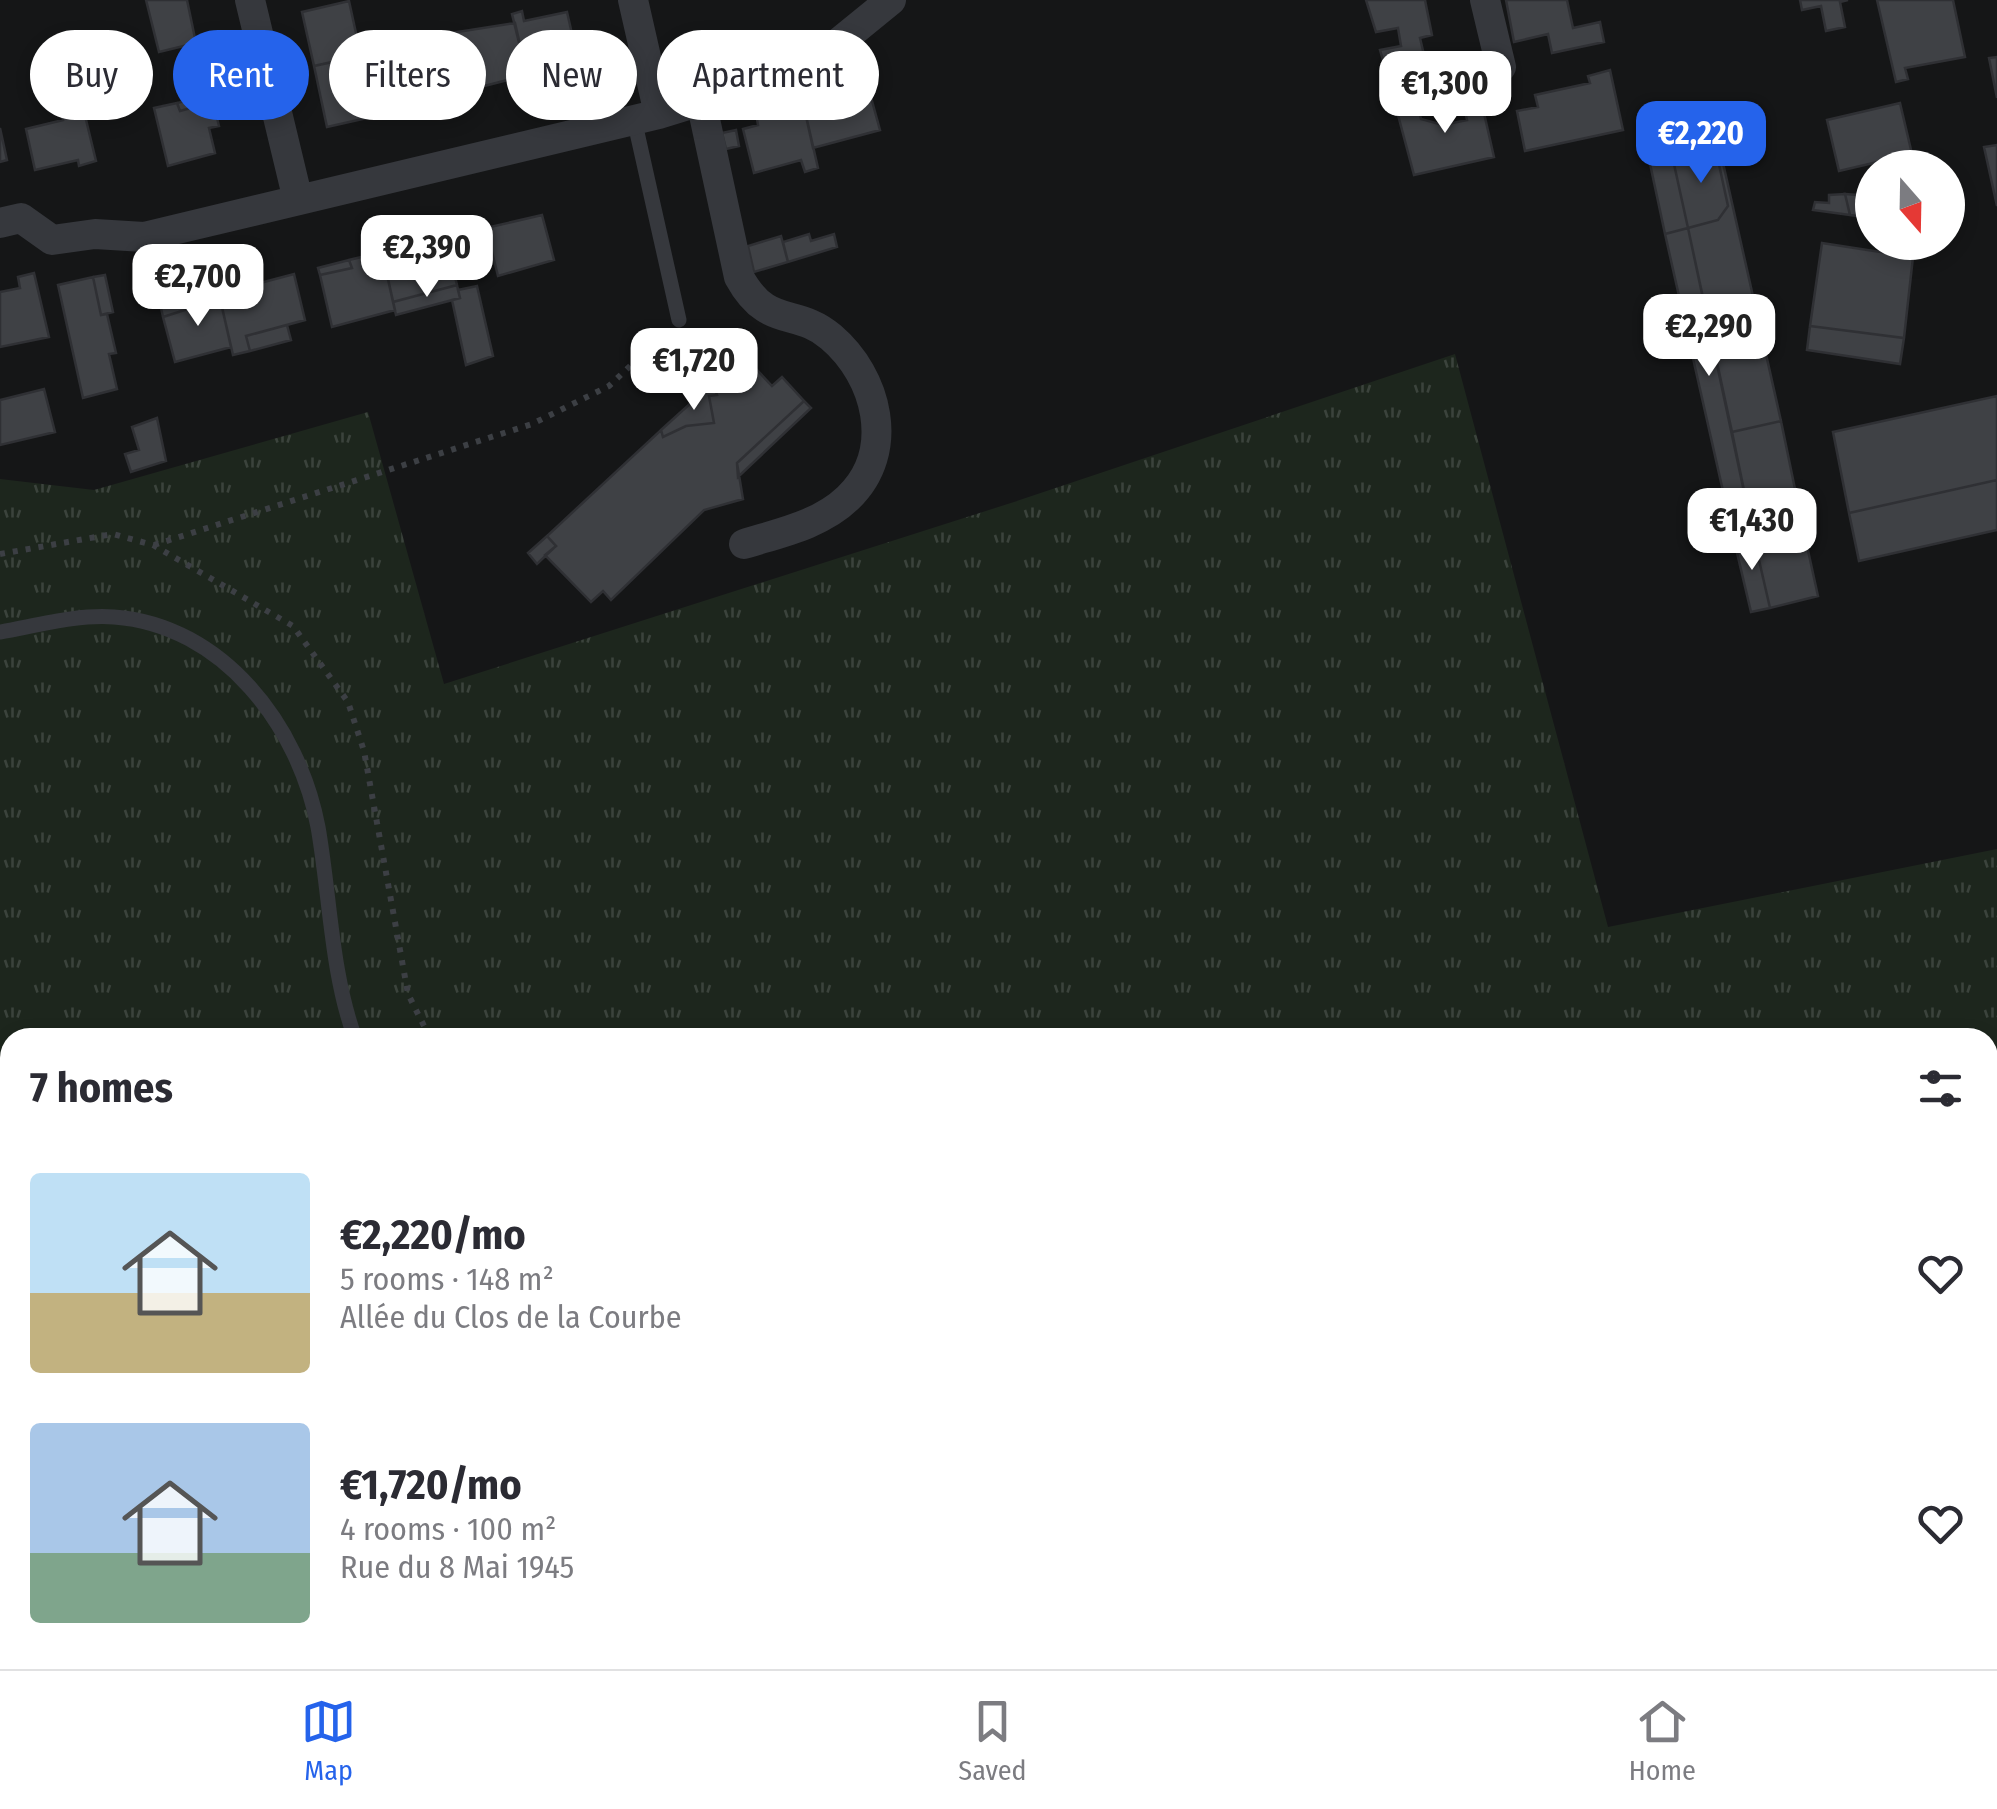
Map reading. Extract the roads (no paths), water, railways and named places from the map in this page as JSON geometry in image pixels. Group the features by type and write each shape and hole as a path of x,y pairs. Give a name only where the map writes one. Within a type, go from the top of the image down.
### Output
{"street":[{"path":"250,0 298,200"},
{"path":"632,0 646,116"},
{"path":"854,30 891,0"},
{"path":"1485,0 1502,67"},
{"path":"0,223 21,218 52,240 95,234 144,237 657,113"},
{"path":"704,120 739,276 753,302 826,333 853,358 871,389 877,428 873,458 849,497 809,524 744,544"}],"lane":[{"path":"646,116 679,320"},
{"path":"0,632 113,617 179,633 217,657 262,701 290,740 317,822 353,1028"}]}
